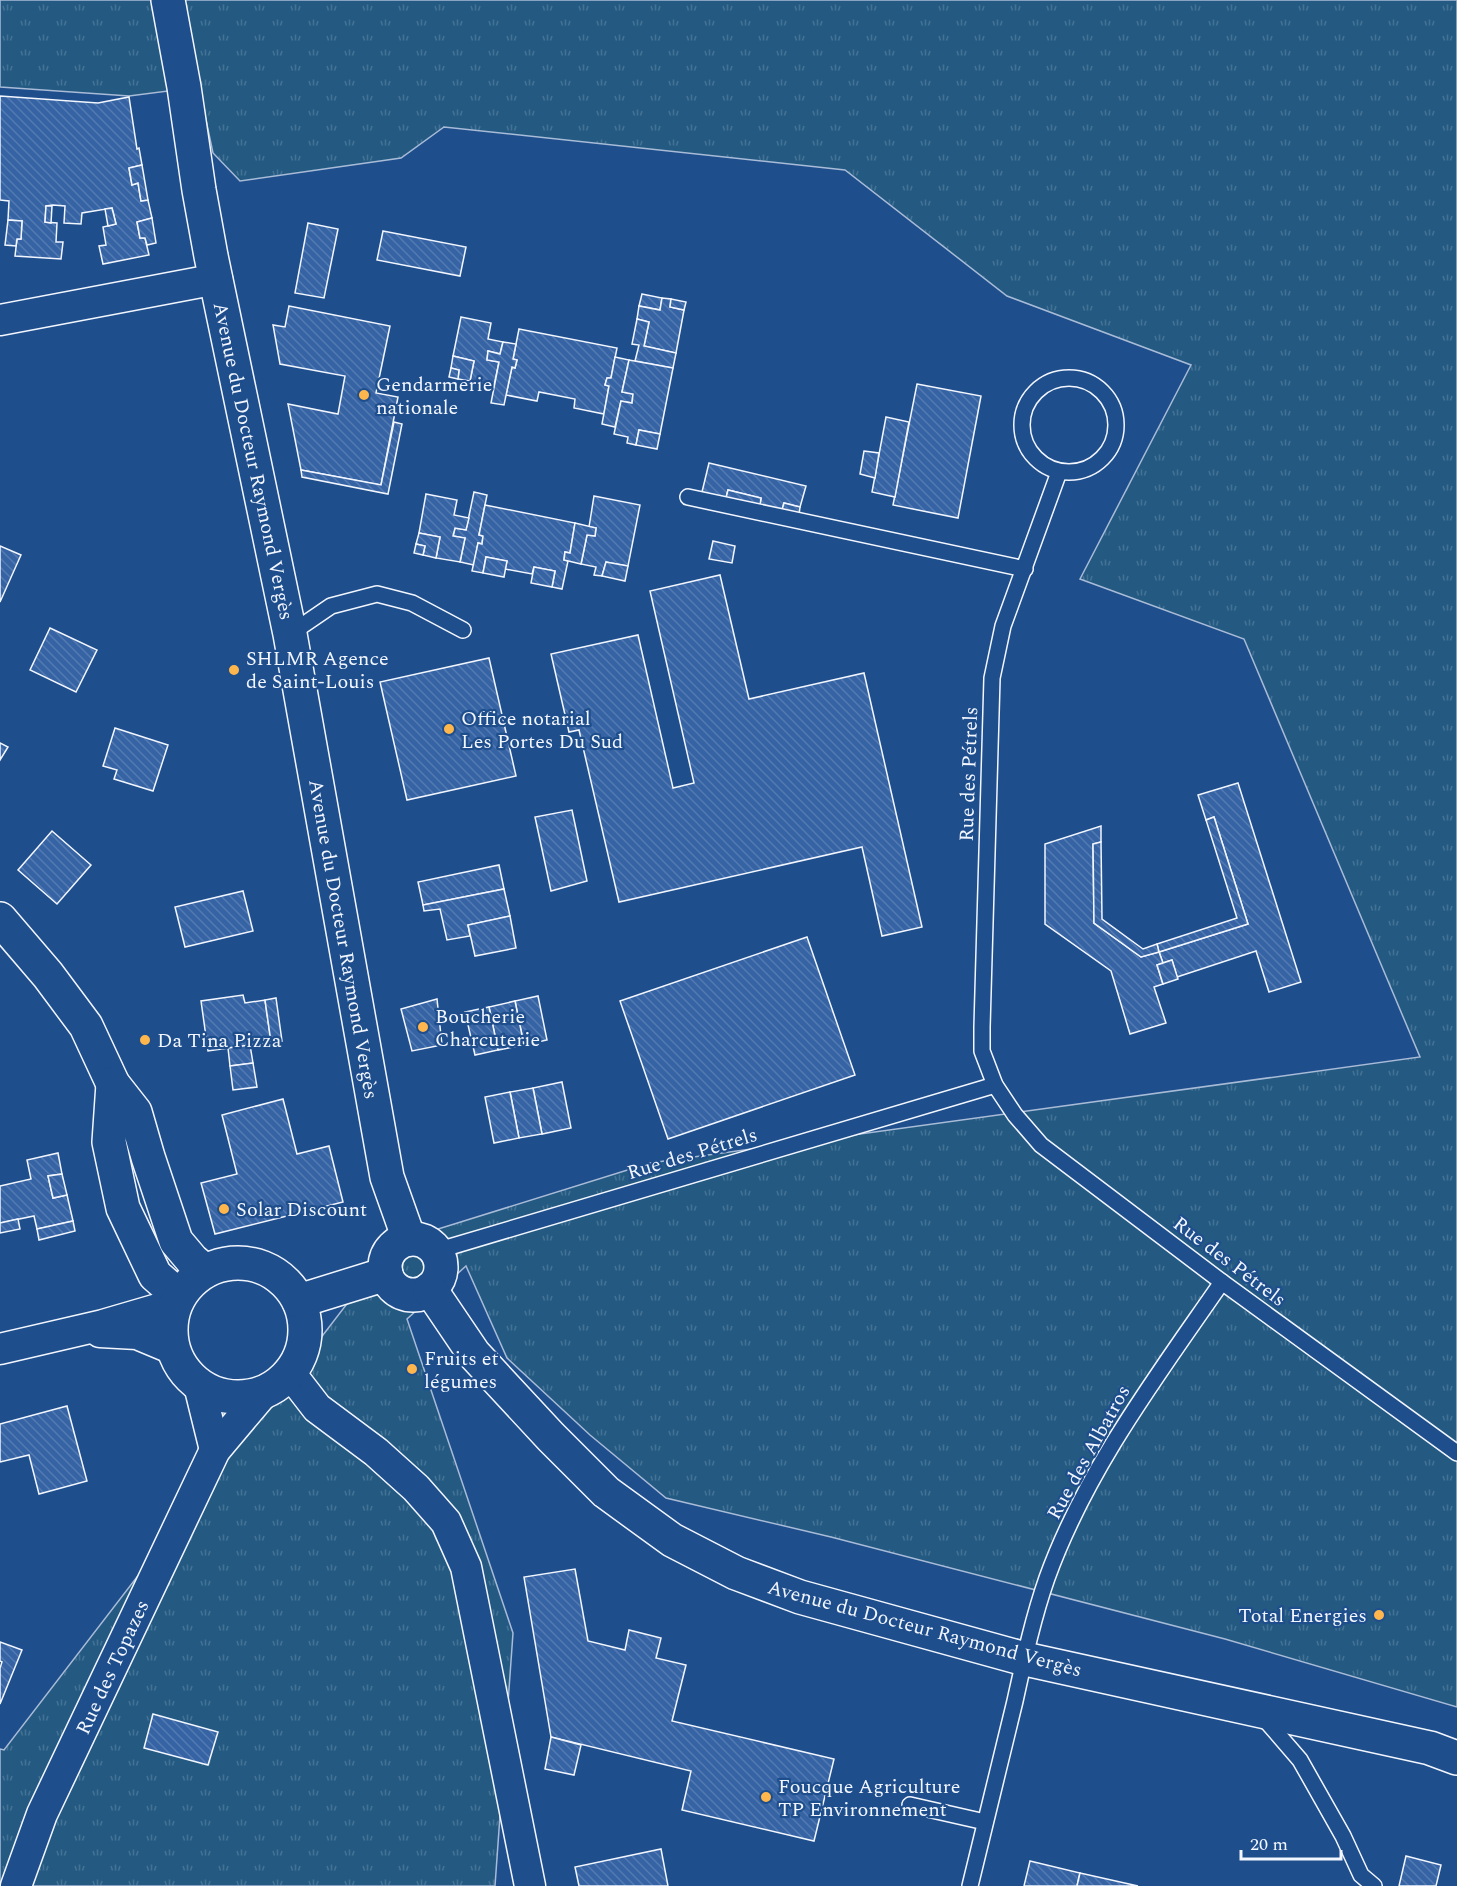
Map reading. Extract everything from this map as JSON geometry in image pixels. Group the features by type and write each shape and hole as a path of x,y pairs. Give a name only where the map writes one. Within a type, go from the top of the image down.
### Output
{"main road":[{"name":"Avenue du Docteur Raymond Vergès","path":"168,0 199,190 290,634 387,1177 423,1245"},
{"path":"0,919 48,975 86,1026 113,1084 135,1112 176,1241 205,1271"},
{"path":"113,1084 108,1142 123,1208 154,1275 177,1300"},
{"path":"423,1245 440,1259 440,1275 430,1289 422,1293 405,1293 396,1289 386,1274 388,1256 393,1247 423,1245"},
{"path":"227,1264 251,1264 279,1276 299,1301 304,1319 305,1338 300,1356 290,1372 263,1393 241,1397 219,1395 199,1385 183,1369 173,1349 171,1319 177,1300 186,1286 205,1271 227,1264"},
{"path":"299,1301 386,1274"},
{"name":"Avenue du Docteur Raymond Vergès","path":"430,1289 474,1354 606,1492 672,1540 736,1572 800,1597 1025,1659 1430,1748 1457,1758"}],"street":[{"path":"0,320 217,279"},
{"path":"82,1331 101,1318 136,1300 154,1275"},
{"path":"0,1349 82,1331 177,1300"},
{"path":"82,1331 137,1334 173,1349"},
{"path":"290,1372 317,1408 376,1452 416,1488 446,1522 465,1567 530,1886"},
{"path":"199,1385 216,1450"},
{"name":"Rue des Topazes","path":"16,1886 42,1814 216,1450 263,1393"}],"lane":[{"path":"1057,379 1079,379 1098,388 1112,404 1116,425 1112,446 1099,462 1080,472 1059,472 1040,463 1026,446 1021,426 1026,405 1039,388 1057,379"},
{"name":"Rue des Pétrels","path":"1059,472 1003,626 992,678 982,1051 995,1085 1015,1115 1041,1145 1222,1282 1457,1453"},
{"path":"688,497 1025,569"},
{"path":"290,634 331,606 377,594 412,603 463,630"},
{"name":"Rue des Pétrels","path":"423,1245 995,1085"},
{"name":"Rue des Albatros","path":"970,1886 1025,1659 1047,1579 1066,1533 1098,1472 1144,1395 1222,1282"},
{"path":"1256,1709 1300,1761 1343,1836 1361,1875 1374,1886"},
{"path":"910,1805 985,1822"}],"green space":[{"path":"0,0 1457,0 1457,1707 1225,1639 831,1537 666,1498 590,1435 507,1358 466,1266 407,1319 513,1633 495,1886 0,1886 0,1749 4,1750 406,1227 435,1230 650,1163 1420,1057 1244,639 1080,579 1191,365 1007,296 845,170 444,127 401,158 240,181 213,153 199,87 129,96 0,87"}],"building":[{"path":"0,96 98,103 129,97 137,149 139,148 142,165 129,168 132,185 138,183 141,201 148,200 152,218 137,222 140,238 145,238 149,255 103,264 99,246 106,245 103,227 116,224 112,208 82,213 81,224 64,223 65,206 53,205 46,206 45,222 57,223 56,242 63,242 61,259 15,256 17,239 21,239 22,221 8,220 9,201 0,200"},
{"path":"142,165 148,200 141,201 138,183 132,185 129,168"},
{"path":"46,206 52,206 51,223 45,222"},
{"path":"112,208 116,224 108,226 105,209"},
{"path":"152,218 156,243 147,245 145,238 140,238 137,222"},
{"path":"8,220 22,221 21,239 17,239 16,246 5,245"},
{"path":"308,223 338,229 324,298 295,293"},
{"path":"383,231 466,247 460,276 377,260"},
{"path":"642,294 662,298 660,310 639,306"},
{"path":"662,298 671,299 670,307 684,310 676,353 644,346 649,322 637,319 639,306 660,310"},
{"path":"671,299 686,302 684,310 670,307"},
{"name":"Gendarmerie nationale","path":"289,306 390,326 376,393 398,397 381,485 301,470 288,404 338,414 345,376 280,364 273,325 285,327"},
{"path":"461,317 491,323 488,339 503,342 500,354 488,351 487,360 499,362 494,386 470,381 474,361 453,356"},
{"path":"637,319 649,322 644,346 676,353 673,368 635,361 639,345 632,344"},
{"path":"519,329 617,348 611,378 607,378 605,385 609,386 604,414 574,408 575,399 539,392 537,401 506,395 512,367 515,368 517,360 513,359"},
{"path":"503,342 516,344 513,359 517,360 515,368 512,367 504,405 491,403 499,362 487,360 488,351 500,354"},
{"path":"453,356 474,361 470,381 458,379 459,370 451,368"},
{"path":"615,357 629,360 622,392 633,394 632,403 621,401 615,427 602,424 609,386 605,385 607,378 611,378"},
{"path":"629,360 673,368 660,434 639,430 636,445 627,443 628,437 614,434 621,401 632,403 633,394 622,392"},
{"path":"451,368 459,370 458,379 449,377"},
{"path":"917,384 981,396 958,518 893,505"},
{"path":"886,417 909,422 895,497 872,492"},
{"path":"394,422 402,424 388,494 302,477 301,470 381,485"},
{"path":"639,430 660,434 657,449 636,445"},
{"path":"864,451 879,453 875,478 860,474"},
{"path":"709,463 806,486 800,507 784,503 782,510 760,505 761,498 728,490 726,498 702,492"},
{"path":"728,490 761,498 760,505 726,498"},
{"path":"474,492 487,495 479,535 483,536 482,544 478,543 474,565 460,562 465,538 453,536 455,528 466,530"},
{"path":"426,494 457,500 454,515 469,518 466,530 455,528 453,536 465,538 460,562 436,558 440,537 419,533"},
{"path":"594,496 640,505 628,566 606,562 602,576 594,575 596,567 581,564 587,535 595,536 596,528 589,527"},
{"path":"784,503 800,507 799,515 782,510"},
{"path":"485,505 575,523 570,553 565,552 564,560 568,561 562,589 552,587 555,571 534,567 532,574 505,569 507,561 486,557 483,573 472,571 478,543 482,544 483,536 479,535"},
{"path":"575,523 596,528 595,536 587,535 581,564 564,560 565,552 570,553"},
{"path":"419,533 440,537 436,558 423,555 425,546 416,544"},
{"path":"713,541 735,546 732,563 709,559"},
{"path":"416,544 425,546 423,555 414,553"},
{"path":"0,546 21,555 0,602"},
{"path":"486,557 507,561 504,577 483,573"},
{"path":"606,562 628,566 625,581 602,576"},
{"path":"534,567 555,571 552,587 531,583"},
{"path":"720,575 749,699 864,673 922,927 882,936 862,847 619,902 579,730 569,732 551,654 638,635 673,788 694,783 650,591"},
{"path":"50,628 97,650 76,692 30,670"},
{"path":"489,658 516,776 407,800 380,682"},
{"path":"115,728 168,745 153,791 114,779 117,770 103,766"},
{"path":"0,743 8,747 0,760"},
{"path":"1238,783 1301,982 1269,992 1256,951 1177,977 1172,960 1163,963 1159,952 1248,924 1214,817 1206,820 1198,795"},
{"path":"572,810 587,881 551,891 535,817"},
{"path":"1214,817 1248,924 1159,952 1157,944 1237,918 1206,820"},
{"path":"1101,826 1101,842 1093,844 1094,923 1141,957 1159,952 1163,963 1157,965 1163,984 1154,987 1166,1023 1130,1034 1111,971 1045,924 1045,844"},
{"path":"52,831 91,865 57,904 18,870"},
{"path":"1101,842 1102,919 1143,949 1157,944 1159,952 1141,957 1094,923 1093,844"},
{"path":"499,865 504,889 423,905 418,882"},
{"path":"504,889 510,916 468,925 470,936 447,940 440,909 424,911 423,905"},
{"path":"243,891 253,931 185,947 175,907"},
{"path":"510,916 516,948 475,956 468,925"},
{"path":"807,937 855,1075 668,1139 620,1001"},
{"path":"1172,960 1178,979 1163,984 1157,965"},
{"path":"243,995 245,1003 265,1000 271,1042 208,1051 201,1001"},
{"path":"538,996 547,1040 524,1045 515,1001"},
{"path":"276,998 282,1041 271,1042 265,1000"},
{"name":"Boucherie Charcuterie","path":"437,999 442,1045 412,1051 401,1009"},
{"path":"515,1001 524,1045 498,1050 489,1007"},
{"path":"489,1007 498,1050 475,1055 465,1012"},
{"path":"250,1045 253,1063 230,1066 228,1048"},
{"path":"253,1063 257,1087 233,1090 230,1066"},
{"path":"562,1082 571,1128 542,1134 533,1088"},
{"path":"533,1088 542,1134 519,1138 510,1092"},
{"path":"510,1092 519,1138 494,1143 485,1097"},
{"path":"283,1099 297,1154 329,1146 343,1202 215,1234 201,1183 237,1174 222,1115"},
{"path":"58,1153 62,1174 48,1176 53,1198 67,1195 73,1221 37,1229 34,1216 0,1223 0,1186 31,1179 27,1160"},
{"path":"62,1174 67,1195 53,1198 48,1176"},
{"path":"18,1219 20,1229 0,1233 0,1223"},
{"path":"73,1221 75,1231 39,1240 37,1229"},
{"path":"67,1406 87,1481 39,1494 29,1455 0,1462 0,1424"},
{"path":"575,1569 588,1641 625,1650 629,1630 661,1638 656,1658 686,1665 672,1721 834,1759 814,1841 682,1810 691,1771 551,1737 524,1577"},
{"path":"0,1642 22,1650 0,1704 2,1662 0,1661"},
{"path":"153,1714 218,1732 208,1765 144,1748"},
{"path":"551,1737 581,1745 574,1775 545,1769"},
{"path":"661,1849 668,1886 579,1886 575,1867"},
{"path":"1406,1856 1441,1865 1436,1886 1399,1886"},
{"path":"1030,1861 1080,1873 1077,1886 1024,1886"},
{"path":"1080,1873 1138,1886 1077,1886"}],"place":[{"name":"Gendarmerie nationale","path":"364,395"},
{"name":"SHLMR Agence de Saint-Louis","path":"234,670"},
{"name":"Office notarial Les Portes Du Sud","path":"449,729"},
{"name":"Boucherie Charcuterie","path":"423,1027"},
{"name":"Da Tina Pizza","path":"145,1040"},
{"name":"Solar Discount","path":"224,1209"},
{"name":"Fruits et légumes","path":"412,1369"},
{"name":"Total Energies","path":"1379,1615"},
{"name":"Foucque Agriculture TP Environnement","path":"766,1797"}]}
